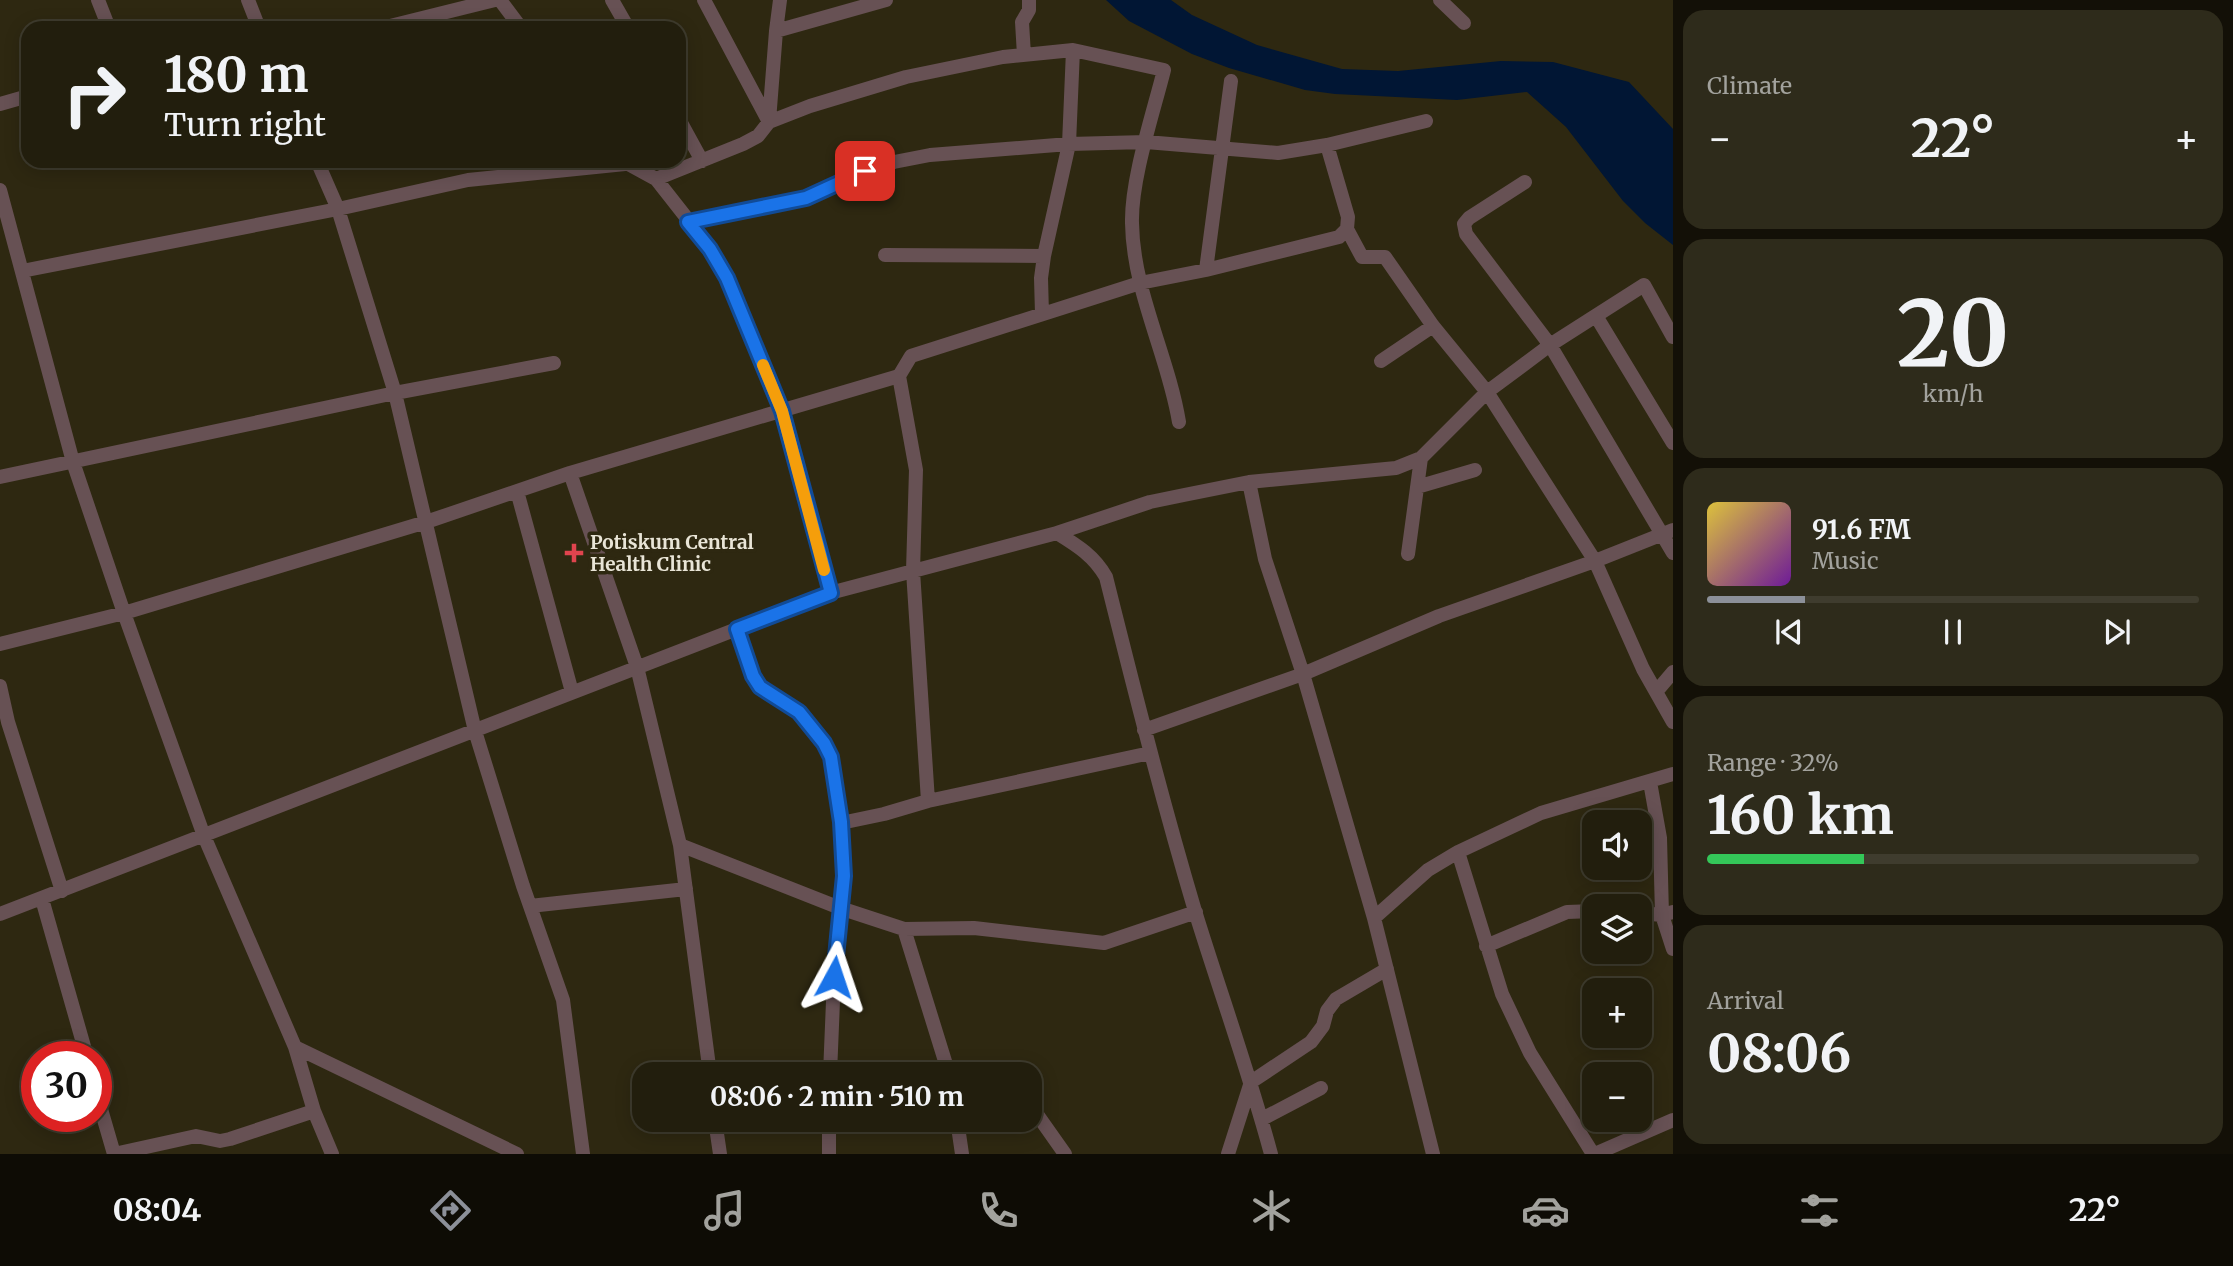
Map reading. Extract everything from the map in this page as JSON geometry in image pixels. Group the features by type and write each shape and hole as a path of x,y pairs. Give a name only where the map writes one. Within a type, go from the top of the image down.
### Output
{"street":[{"path":"97,0 107,21"},
{"path":"248,0 256,21"},
{"path":"410,21 495,0"},
{"path":"500,0 516,21"},
{"path":"612,0 624,21"},
{"path":"704,0 769,122"},
{"path":"769,122 780,0"},
{"path":"776,31 886,0"},
{"path":"1024,55 1022,22 1029,0"},
{"path":"1440,0 1464,23"},
{"path":"1042,314 1041,278 1044,256 1069,144 1073,50"},
{"path":"686,167 758,136 769,122 810,106 906,76 1024,55 1073,50 1164,70 1135,193 1132,222 1140,283 1174,387 1179,422"},
{"path":"1206,270 1231,81"},
{"path":"0,104 21,98"},
{"path":"688,222 806,198 865,171 930,155 1069,144 1146,142 1278,153 1327,145 1426,121"},
{"path":"686,132 702,161"},
{"path":"1327,145 1348,217 1347,229 1362,257 1385,257 1433,326 1487,392 1595,561 1643,669 1673,722"},
{"path":"320,168 338,209 395,393 475,731 530,906 563,1000 583,1154"},
{"path":"22,271 338,209 468,180 578,168"},
{"path":"634,168 656,179 710,249 727,278 782,411 831,593"},
{"path":"656,179 684,168"},
{"path":"1525,182 1469,218 1464,224 1466,234 1549,345 1667,533 1673,553"},
{"path":"0,190 73,462 124,613 204,836 295,1047 314,1111 332,1154"},
{"path":"928,801 913,571 916,470 899,376 911,356 1140,283 1206,270 1339,237 1347,229"},
{"path":"885,255 1044,256"},
{"path":"0,914 831,593 1057,533 1150,502 1249,482 1396,467 1421,458 1487,392 1549,345 1644,285 1673,338"},
{"path":"1596,316 1673,443"},
{"path":"1381,361 1433,326"},
{"path":"0,477 395,393 554,363"},
{"path":"0,644 124,613 425,522 570,473 899,376"},
{"path":"1408,554 1421,458"},
{"path":"1417,487 1475,470"},
{"path":"570,473 637,667 680,845 708,1062"},
{"path":"1249,482 1265,559 1303,674 1374,918 1433,1154"},
{"path":"517,491 572,692"},
{"path":"1057,533 1084,550 1099,565 1106,577 1150,753 1271,1154"},
{"path":"1144,730 1303,674 1439,616 1667,533"},
{"path":"737,629 753,676 760,687 799,712 824,743 831,757 841,822 844,876 834,977 830,1062"},
{"path":"1656,692 1673,672"},
{"path":"0,686 8,722 62,891"},
{"path":"841,822 1150,753"},
{"path":"1374,918 1428,870 1458,852 1541,813 1673,774"},
{"path":"1650,782 1660,838 1673,949"},
{"path":"680,845 840,908 905,929 974,928 1104,943 1196,912"},
{"path":"1458,852 1502,995 1530,1053 1594,1154 1673,1120"},
{"path":"530,906 686,889"},
{"path":"42,899 82,1041"},
{"path":"1486,946 1567,912 1582,911"},
{"path":"905,929 945,1062"},
{"path":"1228,1154 1251,1082 1311,1042 1323,1026 1326,1011 1336,999 1387,969"},
{"path":"295,1047 517,1154"},
{"path":"1262,1119 1321,1088"},
{"path":"108,1132 114,1154 196,1136 220,1141 230,1139 314,1111"},
{"path":"1042,1121 1065,1154"},
{"path":"717,1132 720,1154"},
{"path":"829,1132 830,1154"},
{"path":"959,1132 962,1154"}],"water":[{"path":"1106,0 1171,0 1192,15 1257,45 1342,69 1398,71 1501,61 1553,62 1629,82 1673,129 1673,245 1623,201 1566,127 1527,92 1457,100 1305,90 1229,68 1192,54 1129,21"}],"slow traffic":[{"path":"763,365 782,411 824,570"}],"place":[{"name":"Potiskum Central Health Clinic","path":"574,553"}],"route":[{"path":"834,977 844,876 841,822 831,757 824,743 799,712 760,687 753,676 737,629 831,593 782,411 727,278 710,249 688,222 806,198 865,171"}]}
